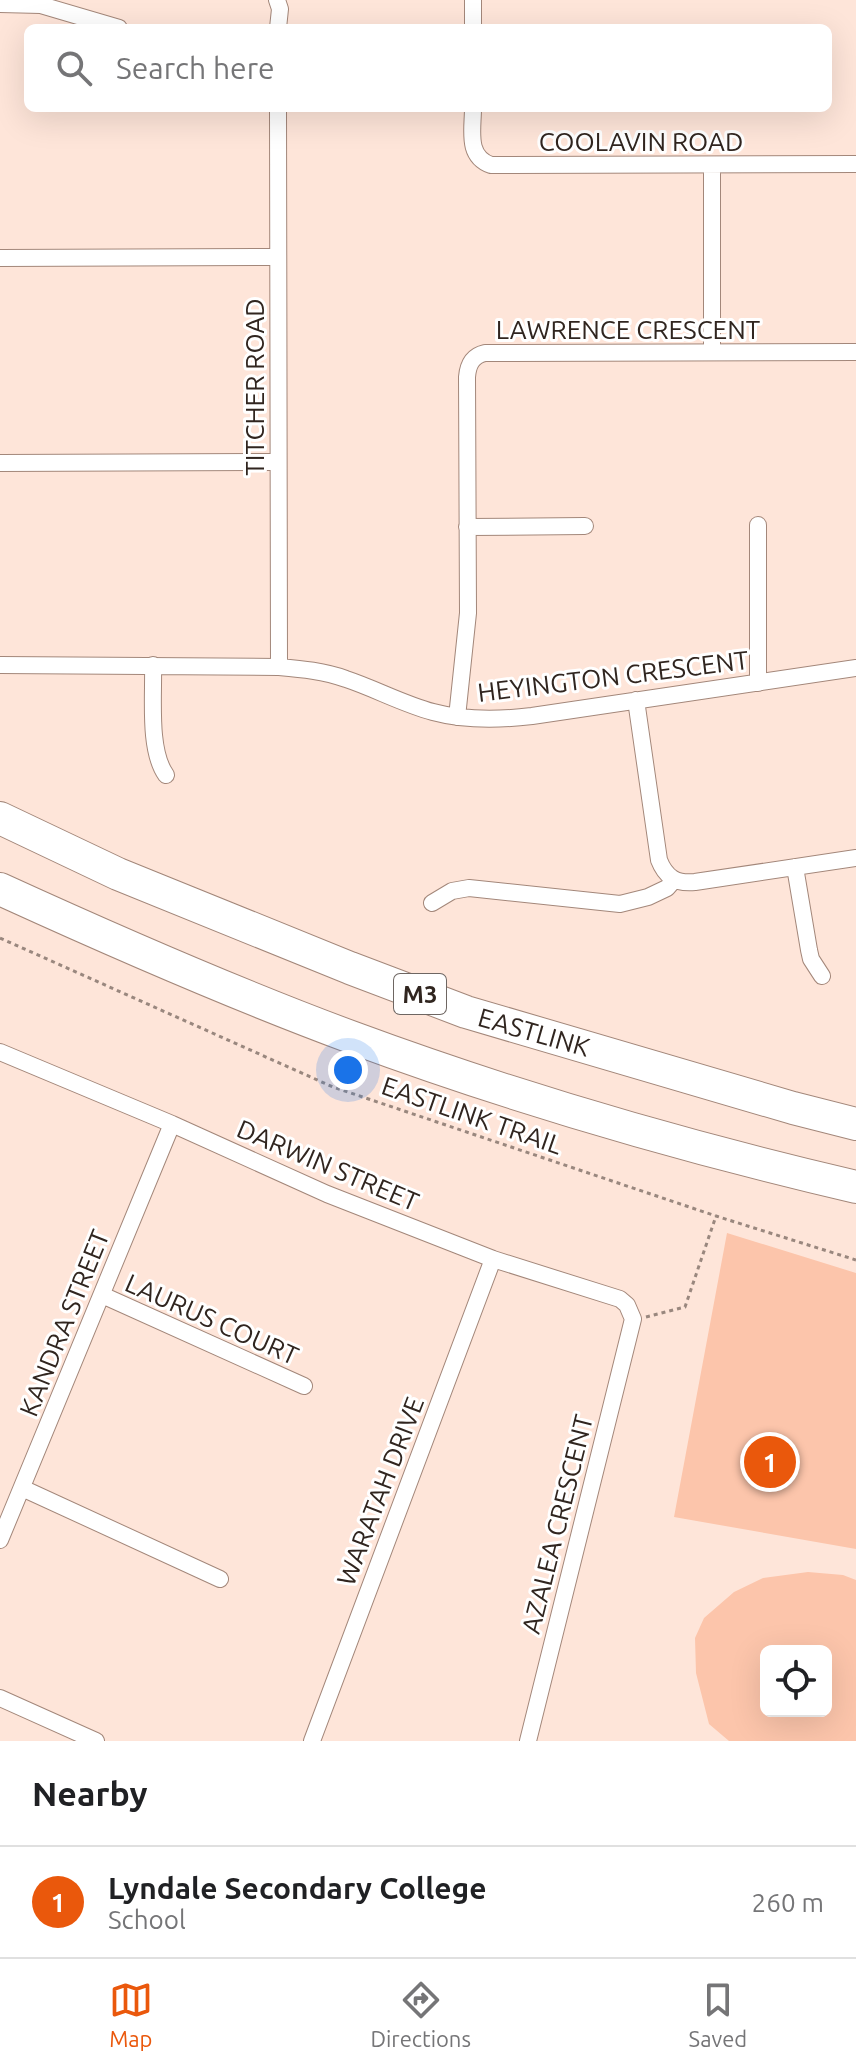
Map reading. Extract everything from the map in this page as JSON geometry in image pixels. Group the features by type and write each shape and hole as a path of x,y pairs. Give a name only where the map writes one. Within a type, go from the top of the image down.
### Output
{"highway":[{"name":"EASTLINK","path":"0,818 118,874 466,1012 856,1124"},
{"name":"M3","path":"0,889 195,976 421,1063 624,1127 856,1187"}],"street":[{"path":"277,0 280,9 278,24"},
{"path":"473,0 473,24"},
{"path":"0,4 41,5 105,24"},
{"name":"TITCHER ROAD","path":"278,112 279,667"},
{"name":"COOLAVIN ROAD","path":"473,112 475,152 491,165 856,164"},
{"path":"712,165 712,352"},
{"path":"0,258 278,257"},
{"name":"LAWRENCE CRESCENT","path":"457,717 468,613 467,377 468,366 476,357 485,353 856,352"},
{"path":"0,463 278,462"},
{"path":"758,525 758,683"},
{"path":"467,527 585,526"},
{"name":"HEYINGTON CRESCENT","path":"0,665 279,667 343,678 414,706 457,717 485,719 516,718 856,668"},
{"path":"153,665 154,745 157,760 166,775"},
{"path":"636,700 659,860 674,880 687,883 856,858"},
{"path":"795,867 811,959 822,976"},
{"path":"432,903 452,891 469,888 620,904 648,897 667,888 674,880"},
{"name":"DARWIN STREET","path":"0,1052 172,1124 327,1194 493,1259 620,1299 641,1318"},
{"name":"KANDRA STREET","path":"0,1540 172,1124"},
{"name":"WARATAH DRIVE","path":"312,1741 493,1259"},
{"name":"LAURUS COURT","path":"102,1295 304,1386"},
{"name":"AZALEA CRESCENT","path":"528,1741 641,1318"},
{"path":"22,1488 220,1579"},
{"path":"0,1698 96,1741"}],"path":[{"name":"EASTLINK TRAIL","path":"0,938 333,1087 856,1260"},
{"path":"641,1318 685,1307 716,1216"}],"shaded area":[{"path":"727,1233 856,1273 856,1549 674,1517"},
{"path":"808,1572 843,1575 856,1580 856,1741 729,1741 709,1724 696,1673 695,1638 704,1618 734,1592 763,1578"}],"place":[{"name":"Lyndale Secondary College","path":"770,1462"}]}
